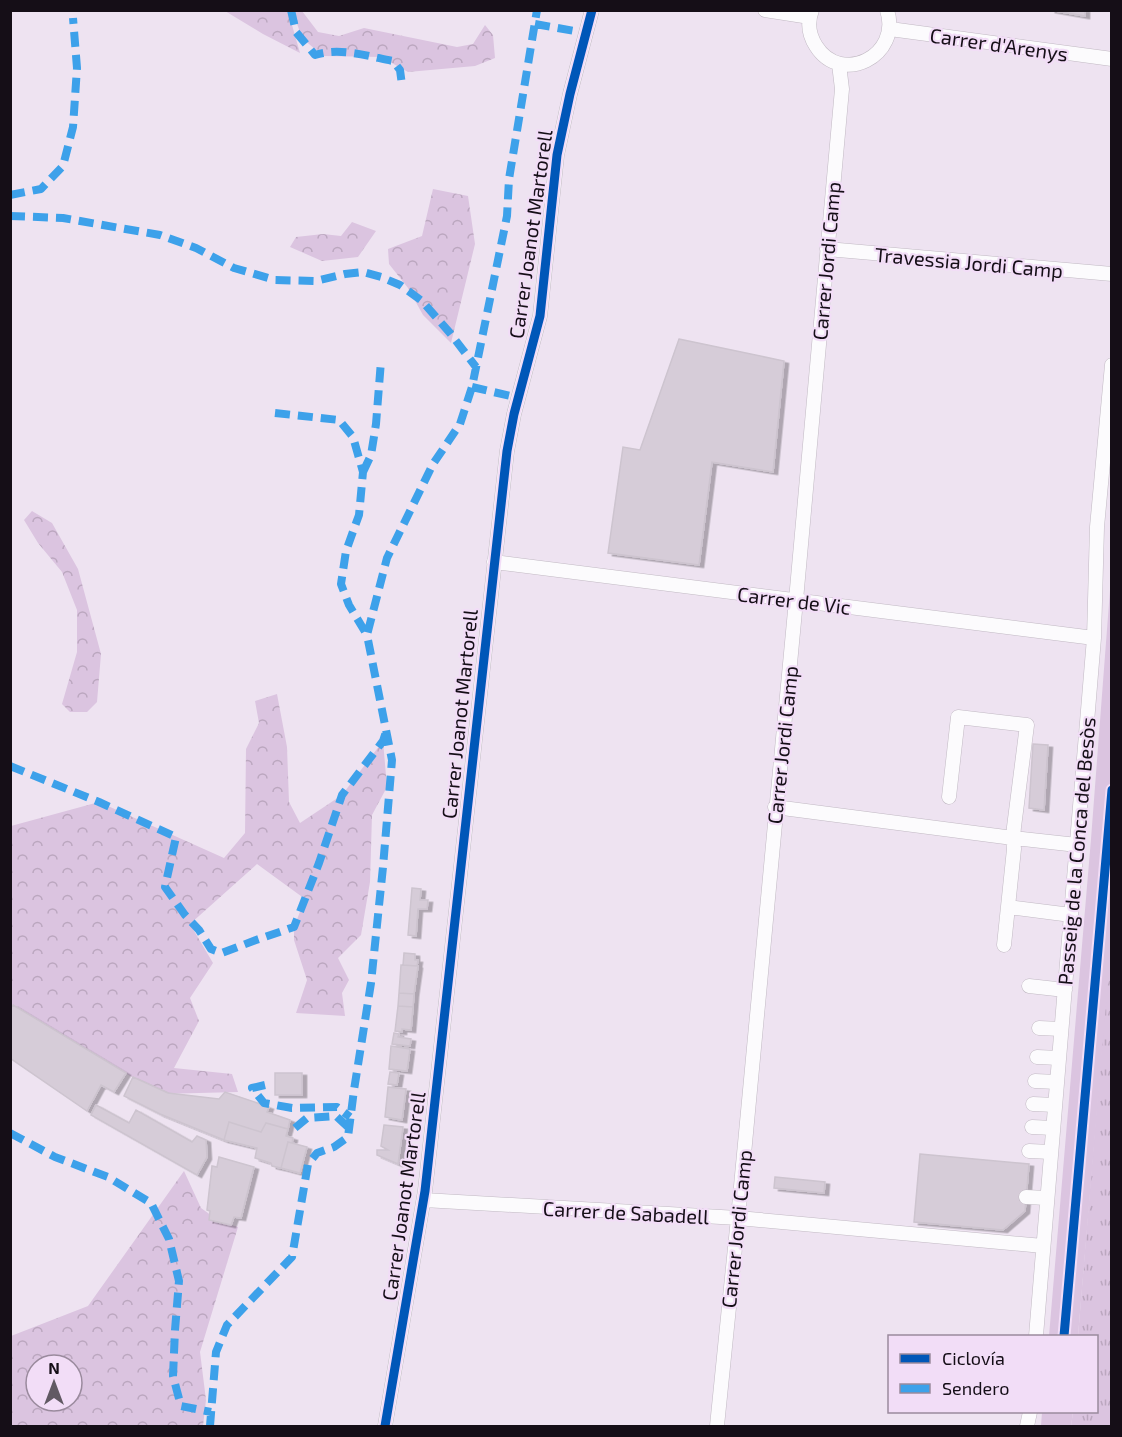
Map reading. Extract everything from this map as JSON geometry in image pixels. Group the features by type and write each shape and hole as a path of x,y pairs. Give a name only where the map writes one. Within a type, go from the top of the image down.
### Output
{"street":[{"name":"Carrer Joanot Martorell","path":"385,1426 424,1200 507,451 514,414 540,316 557,155 592,10"},
{"path":"765,10 811,14 809,29 812,41 819,51 828,59 839,64 853,65 866,61 878,53 886,42 890,29 887,10"},
{"name":"Carrer d'Arenys","path":"890,29 1110,58"},
{"name":"Carrer Jordi Camp","path":"717,1426 842,89 839,64"},
{"name":"Travessia Jordi Camp","path":"827,249 1112,274"},
{"name":"Passeig de la Conca del Besòs","path":"1036,1335 1094,638 1097,527 1112,366"},
{"name":"Carrer de Vic","path":"494,562 1094,638"},
{"path":"949,797 958,717 1027,725 1013,838 1014,849 1004,945"},
{"path":"776,807 1013,838 1077,844"},
{"path":"1008,908 1071,915"},
{"path":"1029,986 1065,990"},
{"path":"1039,1028 1061,1029"},
{"path":"1037,1057 1059,1058"},
{"path":"1035,1081 1057,1082"},
{"path":"1033,1104 1055,1105"},
{"path":"1032,1127 1053,1128"},
{"path":"1029,1151 1051,1152"},
{"path":"1026,1197 1047,1198"},
{"name":"Carrer de Sabadell","path":"424,1200 738,1218 1043,1246"}],"green space":[{"path":"225,11 288,11 300,53 263,34"},
{"path":"294,11 302,11 318,32 339,36 364,28 457,47 473,44 485,25 493,35 495,58 475,66 408,72 381,57 323,56 302,38"},
{"path":"433,189 468,196 475,244 451,343 423,315 408,288 389,264 388,249 422,236"},
{"path":"352,222 376,231 358,257 322,261 290,247 296,237 323,234 341,236"},
{"path":"32,511 52,523 78,569 101,654 97,702 87,712 70,712 62,704 77,652 77,610 62,572 38,543 24,520"},
{"path":"1111,577 1112,933 1078,1335 1049,1335"},
{"path":"277,694 287,747 289,802 300,823 342,795 383,741 387,787 372,815 370,882 361,935 338,958 349,980 342,993 345,1016 296,1013 307,980 294,940 294,927 305,899 257,864 190,924 213,963 190,998 199,1021 174,1068 232,1074 238,1092 160,1094 11,1004 11,826 99,802 224,858 245,833 246,749 259,723 255,701"},
{"path":"1111,933 1111,1426 1071,1426 1073,1413 1098,1413 1098,1335 1078,1335"},
{"path":"184,1171 201,1208 219,1221 238,1227 200,1352 206,1400 203,1426 11,1426 11,1336 88,1306"},
{"path":"1042,1413 1073,1413 1071,1426 1041,1426"}],"building":[{"path":"1050,10 1085,10 1085,16"},
{"path":"679,339 784,361 773,472 712,462 699,565 608,553 623,447 640,450"},
{"path":"1033,744 1048,745 1044,810 1029,808"},
{"path":"412,888 421,889 420,900 428,900 427,909 418,909 416,936 408,935"},
{"path":"404,953 415,954 415,960 418,960 417,966 403,965"},
{"path":"401,965 418,966 414,994 399,993"},
{"path":"399,993 414,994 413,1007 398,1006"},
{"path":"13,1005 126,1073 114,1092 101,1085 87,1111 10,1058 10,1009"},
{"path":"398,1006 413,1007 411,1030 395,1031"},
{"path":"394,1033 399,1034 398,1037 411,1039 410,1046 392,1044"},
{"path":"391,1046 410,1049 407,1071 389,1069"},
{"path":"390,1072 399,1073 397,1085 388,1084"},
{"path":"275,1073 302,1073 302,1095 275,1095"},
{"path":"133,1077 168,1093 219,1099 225,1092 269,1107 267,1112 290,1120 288,1129 266,1123 261,1132 229,1122 224,1140 160,1114 124,1096"},
{"path":"388,1087 406,1089 402,1120 385,1117"},
{"path":"96,1105 129,1123 136,1110 192,1142 197,1136 206,1140 207,1157 197,1175 91,1115"},
{"path":"229,1122 261,1132 266,1123 288,1129 286,1136 293,1138 292,1143 288,1142 281,1168 255,1158 257,1148 224,1140"},
{"path":"384,1125 403,1127 398,1164 377,1155 377,1150 388,1150 381,1146"},
{"path":"288,1142 307,1147 300,1173 281,1168"},
{"path":"920,1154 1029,1164 1025,1211 1003,1230 914,1222"},
{"path":"219,1157 254,1167 241,1218 234,1217 231,1225 209,1220 210,1211 207,1210 212,1166 217,1167"},
{"path":"775,1177 825,1182 824,1193 774,1188"}],"marked path":[{"path":"291,10 296,32 315,55 344,52 393,61 400,70 402,85"},
{"path":"210,1426 216,1352 227,1325 292,1257 308,1164 317,1153 334,1147 348,1137 371,983 392,760 367,635 387,558 433,464 460,424 472,387 507,216 509,179 537,10"},
{"path":"10,195 41,189 63,166 73,127 77,68 73,18"},
{"path":"535,24 586,33"},
{"path":"10,216 63,218 160,235 196,248 234,268 275,280 316,281 363,272 381,277 400,285 422,301 476,367"},
{"path":"363,472 371,455 381,361"},
{"path":"472,387 519,398"},
{"path":"275,413 339,420 353,437 363,472 359,515 346,551 341,584 349,605 367,635"},
{"path":"10,766 99,802 176,837 165,887 211,949 222,953 294,927 342,795 383,741 386,732"},
{"path":"265,1085 252,1088 264,1103 292,1108 337,1107 350,1117"},
{"path":"295,1128 307,1118 336,1116 349,1128"},
{"path":"10,1133 55,1157 108,1177 151,1203 169,1239 179,1281 173,1376 181,1406 211,1412"}],"cycle path":[{"path":"385,1426 425,1191 507,451 514,414 540,316 557,155 592,10"},
{"path":"1064,1335 1112,790"}]}
